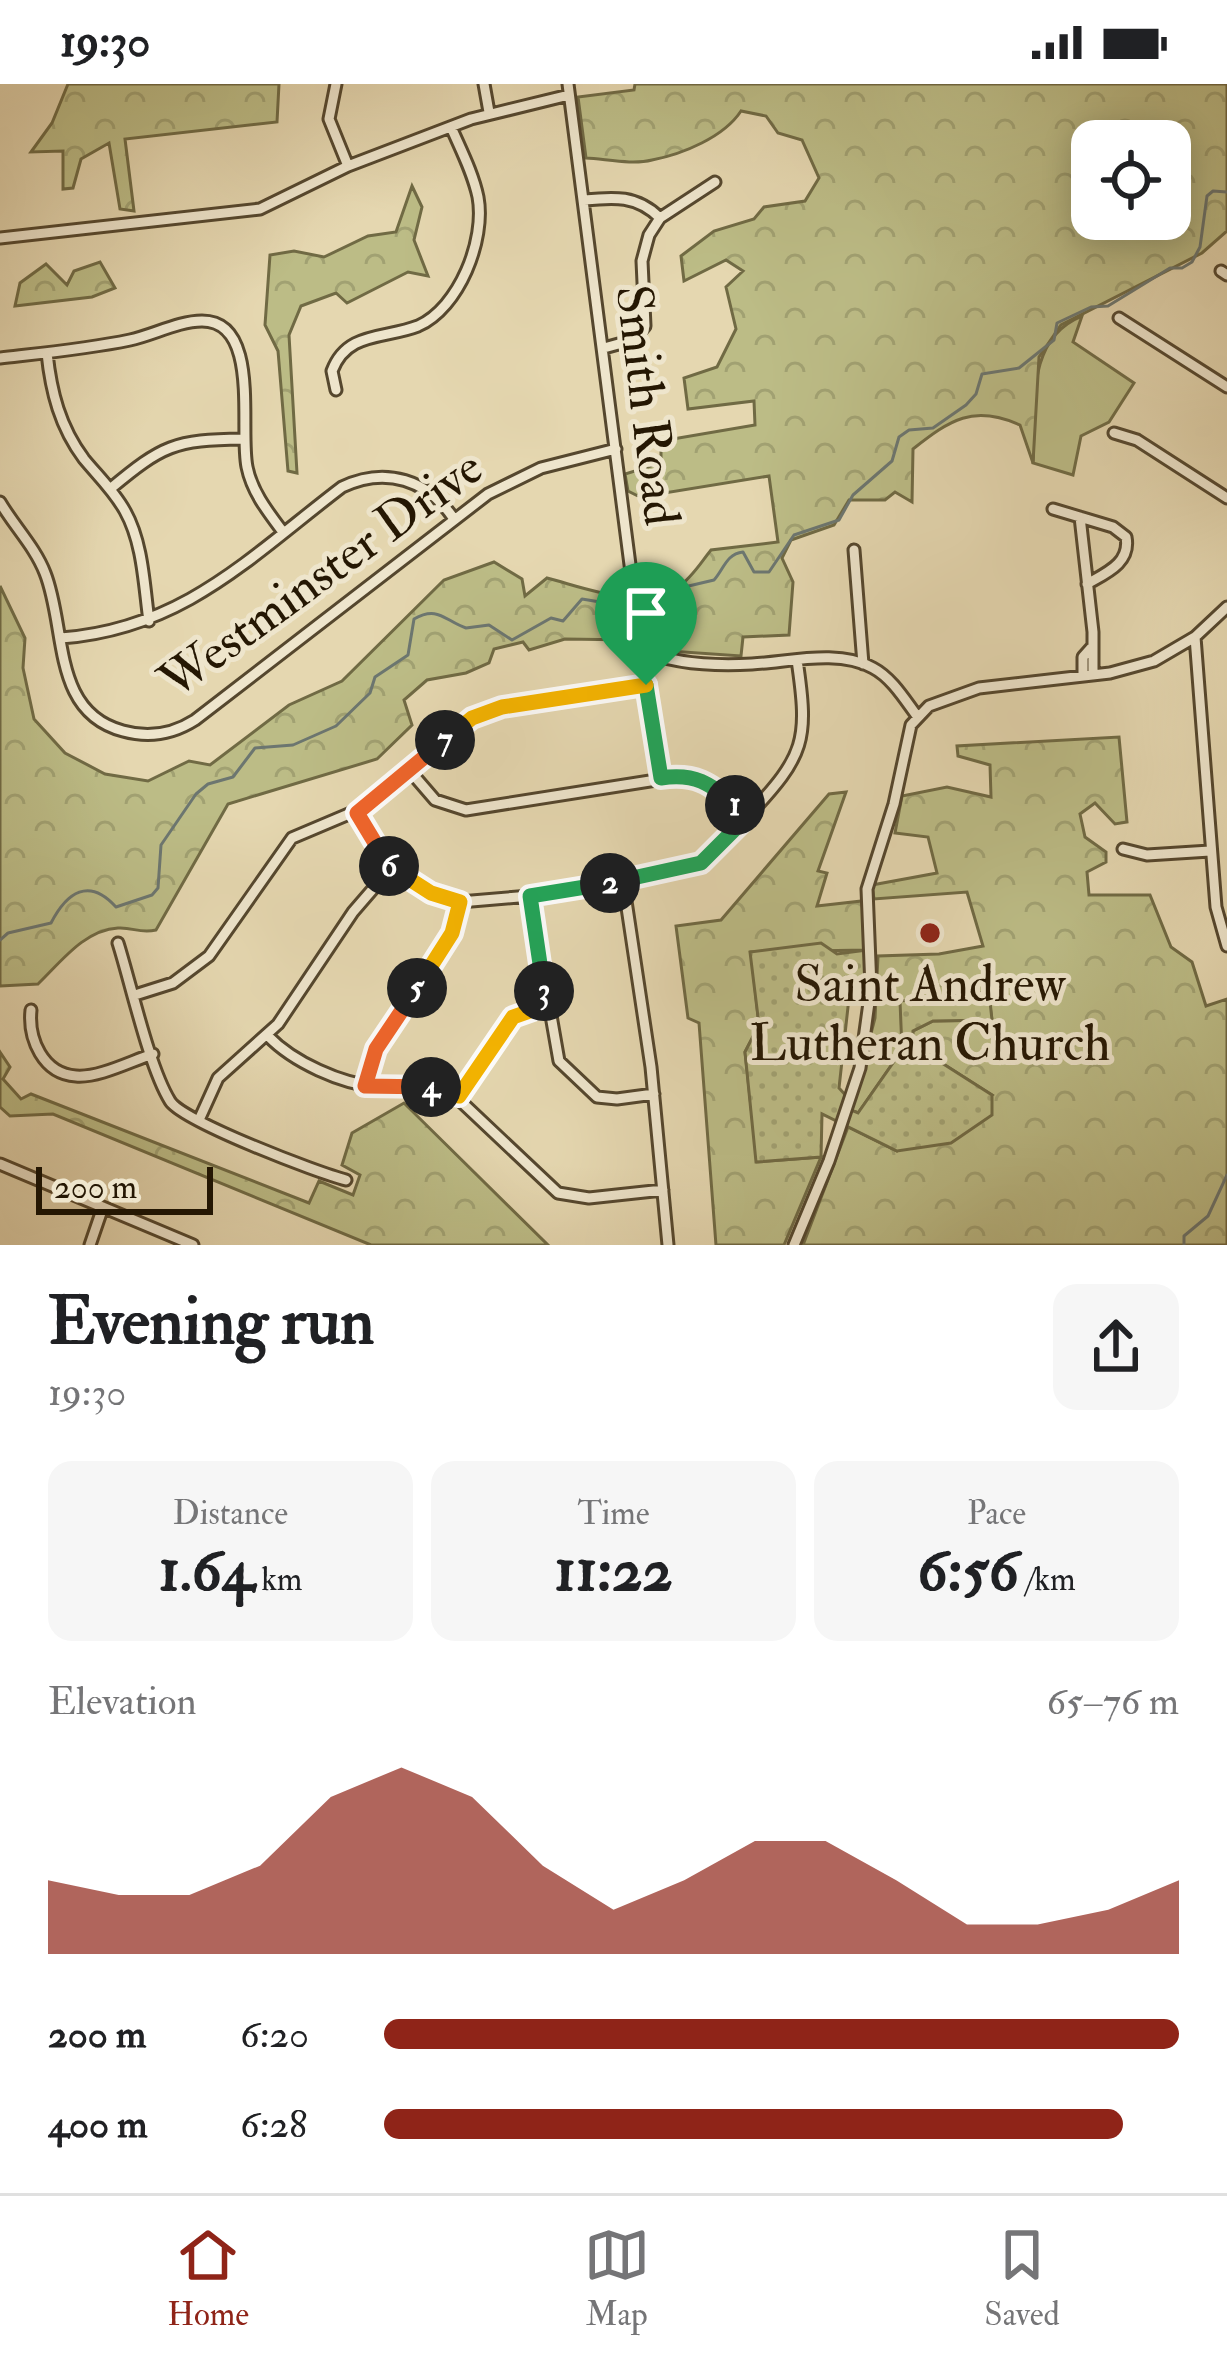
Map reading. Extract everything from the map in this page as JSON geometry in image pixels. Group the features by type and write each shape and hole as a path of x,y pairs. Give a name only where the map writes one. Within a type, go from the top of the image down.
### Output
{"street":[{"path":"336,84 329,119 348,166"},
{"path":"484,84 489,112"},
{"path":"0,238 260,209 348,166 489,112 569,89"},
{"name":"Smith Road","path":"569,89 633,606 661,778"},
{"path":"336,390 332,371 347,348 427,321 442,310 458,287 476,236 479,208 451,127"},
{"path":"604,348 633,340 645,326 642,261 660,218 716,182"},
{"path":"584,200 625,197 660,218"},
{"path":"1118,318 1227,387"},
{"path":"0,358 133,339 196,322 215,323 232,334 241,352 243,439 254,488 283,532"},
{"path":"47,353 61,420 134,532 149,621"},
{"path":"1114,433 1137,440 1227,498"},
{"path":"110,489 174,443 243,439"},
{"name":"Westminster Drive","path":"0,502 42,566 56,608 68,682 92,715 128,733 152,734 176,730 195,720 454,519 526,474 616,449"},
{"path":"61,638 106,633 149,621 209,589 342,487 377,476 417,484 437,497 454,519"},
{"path":"1053,509 1117,529 1128,545 1121,561 1088,584"},
{"path":"1080,517 1088,584 1091,648 1083,657 1088,676"},
{"path":"854,550 862,664"},
{"path":"794,1245 829,1161 860,1067 871,988 867,889 894,804 907,735 917,716 929,706 979,688 1088,676 1154,661 1195,637 1227,608"},
{"path":"1195,637 1210,851 1216,907 1227,946"},
{"path":"641,650 658,657 732,664 836,659 862,664 883,675 917,716"},
{"path":"357,813 391,868 431,893 460,902 530,896 701,863 786,775 801,744 804,710 797,660"},
{"path":"135,995 173,982 209,956 292,838 357,813 479,714 646,685"},
{"path":"410,771 435,800 466,810 688,776 705,780 748,816"},
{"path":"1123,849 1147,855 1210,851"},
{"path":"199,1120 227,1067 268,1036 353,912 391,868"},
{"path":"622,881 654,1094 668,1245"},
{"path":"530,896 556,1054 584,1089 596,1096 654,1094"},
{"path":"365,1086 376,1049 452,933 460,902"},
{"path":"118,943 169,1101 183,1114 346,1180"},
{"path":"459,1096 513,1017 547,1005"},
{"path":"31,1010 39,1053 66,1074 85,1076 153,1054"},
{"path":"268,1036 291,1057 365,1086 430,1087 459,1096 558,1192 589,1198 663,1190"},
{"path":"0,1164 194,1245"},
{"path":"90,1245 104,1207"}],"green space":[{"path":"68,84 279,84 277,122 125,139 134,211 120,209 109,143 81,159 73,188 63,189 63,151 31,152 52,123"},
{"path":"635,84 1227,84 1227,231 1202,253 1061,325 1039,357 1033,463 1020,425 989,416 963,418 913,449 912,502 895,492 885,500 849,500 834,525 791,540 782,558 793,582 789,635 743,637 741,656 669,651 632,640 565,639 529,650 523,642 494,649 489,663 427,680 404,700 412,725 377,759 228,804 156,930 123,928 94,934 38,984 0,986 0,586 25,638 23,668 34,719 65,753 105,774 148,781 189,761 210,765 289,705 342,681 444,580 494,562 522,579 525,596 547,578 596,592 647,596 683,583 711,550 778,542 769,476 640,497 628,491 625,474 661,463 661,441 755,425 754,401 688,409 684,378 717,367 736,329 726,287 743,271 726,260 684,281 681,256 714,231 754,219 764,207 805,201 819,178 802,140 778,133 766,116 741,111 714,136 677,153 636,162 586,158 578,97 634,90"},
{"path":"412,186 422,207 414,240 428,276 408,272 347,303 336,293 301,306 289,335 297,473 288,471 278,351 265,325 270,255 294,251 324,257 368,236 396,232"},
{"path":"100,262 115,288 92,297 15,306 20,283 46,264 67,285 74,271"},
{"path":"1082,316 1073,342 1134,383 1109,422 1081,436 1073,475 1033,463 1035,399 1050,341"},
{"path":"1119,737 1127,822 1115,824 1095,803 1080,814 1085,837 1106,852 1106,862 1087,872 1089,895 1150,895 1171,947 1192,962 1206,1006 1227,999 1227,1245 803,1245 848,1127 897,1151 992,1095 912,1044 913,1031 933,1021 992,1020 988,992 901,1002 902,1050 858,1113 851,1110 875,1018 878,956 939,954 983,946 967,892 874,899 872,885 937,873 928,837 895,833 902,796 947,787 991,797 990,765 958,756 957,746"},
{"path":"846,792 818,871 827,873 817,906 862,901 867,950 751,952 759,1025 745,1052 757,1162 821,1157 784,1245 716,1245 699,1023 688,1018 676,926 721,920 829,794"},
{"path":"821,943 837,954 867,950 868,985 850,989 839,1088 851,1101 851,1110 858,1113 902,1050 900,1001 989,992 992,1020 933,1021 913,1031 912,1044 992,1095 992,1115 951,1143 897,1151 822,1114 821,1157 756,1162 745,1052 759,1025 750,952"},
{"path":"0,1052 10,1067 3,1079 21,1099 31,1094 309,1203 319,1181 353,1195 360,1175 342,1165 352,1133 404,1103 548,1245 371,1245 53,1114 10,1116 0,1107"}],"waterway":[{"path":"0,940 8,933 51,923 64,903 79,892 97,892 116,907 152,895 158,888 161,845 196,794 208,784 233,777 255,748 293,745 336,726 370,693 375,677 408,655 414,619 422,615 435,614 466,628 489,625 512,640 551,618 563,621 582,599 624,606 647,604 659,593 714,580 737,553 743,552 754,572 769,572 794,535 839,520 853,495 892,461 899,437 909,430 933,428 966,405 976,394 982,374 1019,368 1054,340 1057,323 1091,307 1108,306 1170,268 1192,262 1200,247 1207,196 1213,191 1227,192"},
{"path":"1184,1245 1184,1236 1208,1216 1227,1175"}],"place":[{"name":"Saint Andrew Lutheran Church","path":"930,933"}],"route":[{"path":"646,685 661,778 705,780 748,816 711,857 693,867 530,896 547,1005 513,1017 459,1096 430,1087 365,1086 376,1049 448,942 460,902 431,893 391,868 357,813 479,714 646,685"}]}
